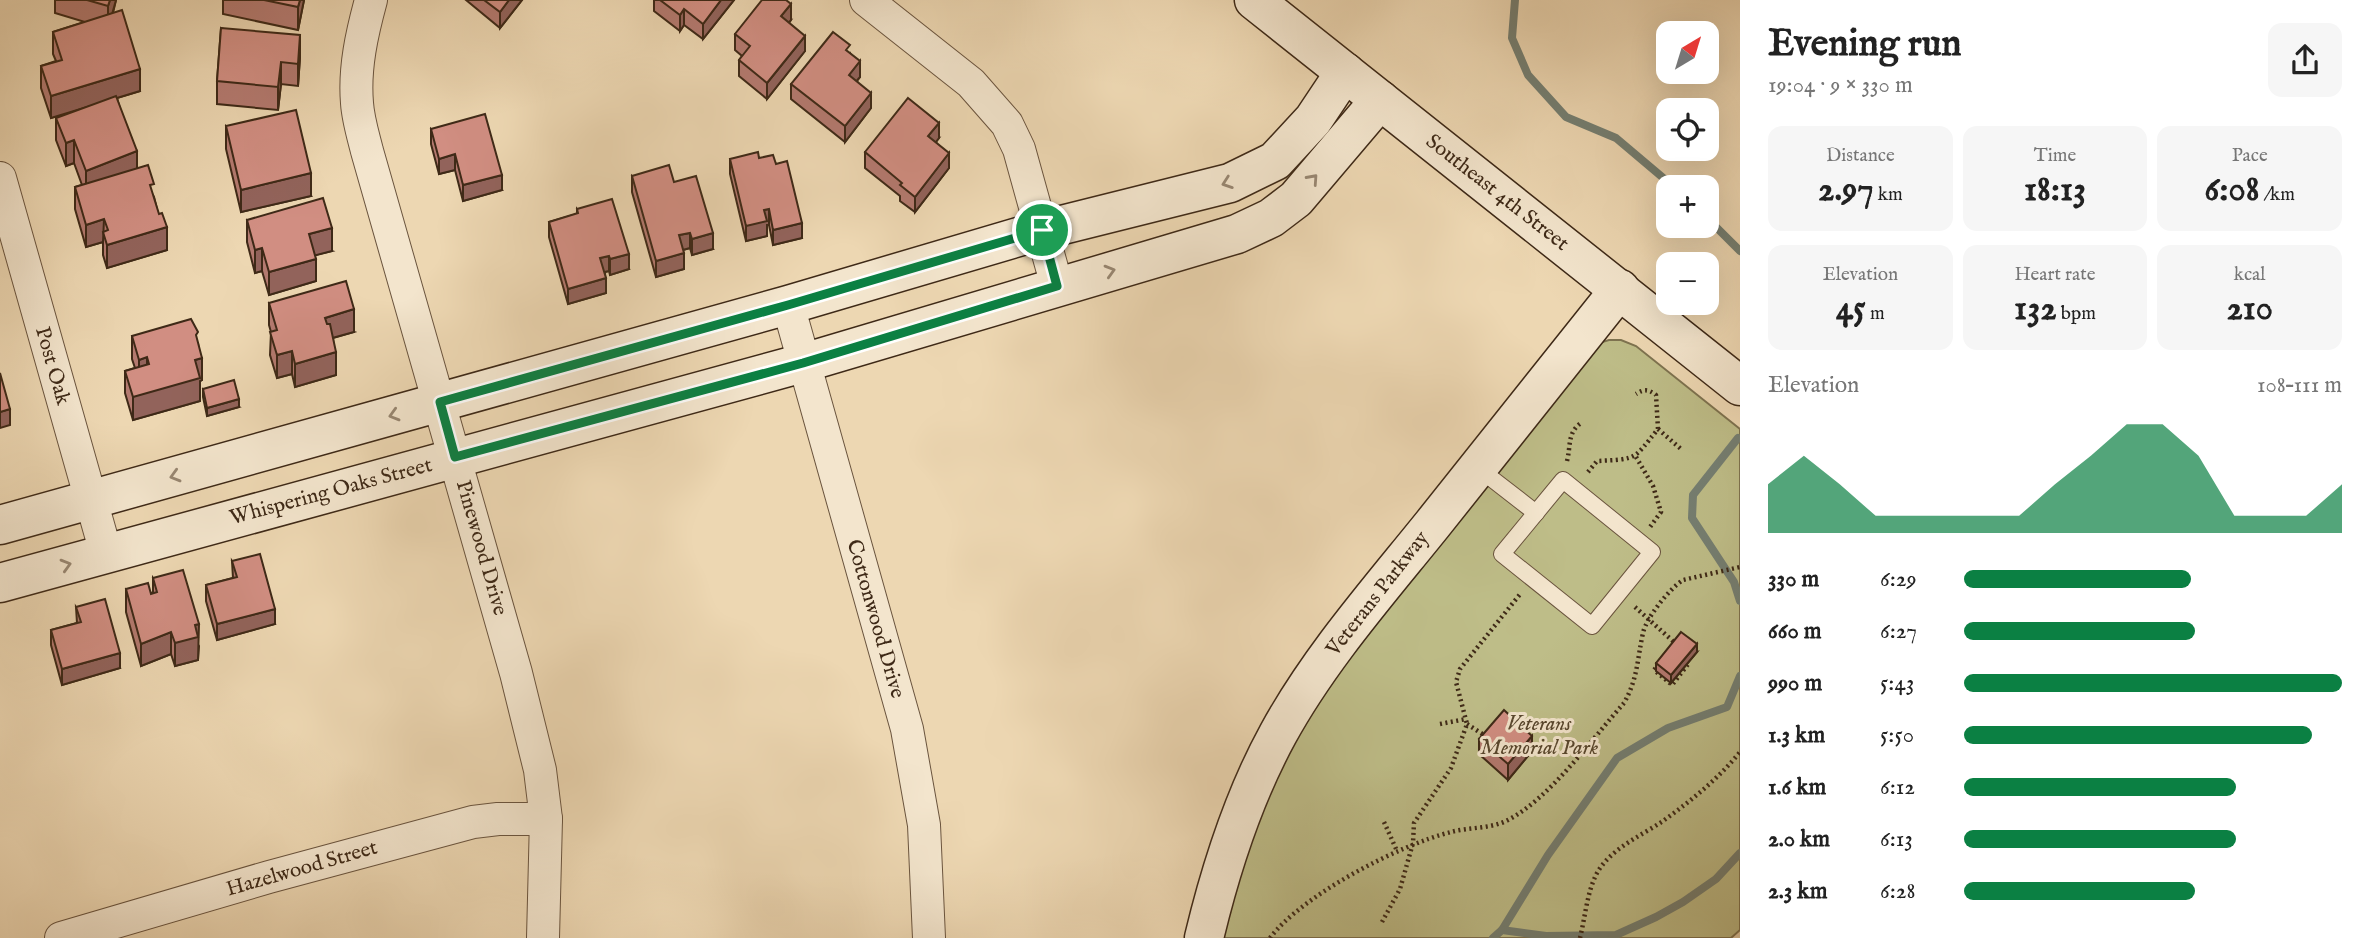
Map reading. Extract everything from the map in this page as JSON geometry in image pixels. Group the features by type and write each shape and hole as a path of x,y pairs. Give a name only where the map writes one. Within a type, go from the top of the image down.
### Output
{"street":[{"name":"Pinewood Drive","path":"371,0 362,40 357,103 380,201 440,402 516,673 540,770 546,819 543,938"},
{"path":"866,0 971,83 1007,124 1019,149 1057,286"},
{"name":"Southeast 4th Street","path":"1254,0 1740,386"},
{"path":"0,525 788,305 1042,230 1230,183 1275,161 1313,120 1345,72"},
{"name":"Whispering Oaks Street","path":"0,583 803,363 1237,234 1271,218 1296,199 1380,100"},
{"name":"Post Oak","path":"0,178 106,554"},
{"name":"Veterans Parkway","path":"1205,938 1231,843 1253,784 1278,733 1332,652 1620,289"},
{"name":"Cottonwood Drive","path":"788,305 907,729 924,825 929,938"},
{"name":"Hazelwood Street","path":"61,938 269,877 473,822 546,819"}],"lane":[{"path":"1478,468 1536,513"},
{"path":"1568,484 1652,552 1592,626 1502,554 1536,513 1568,484"}],"path":[{"path":"1568,484 1597,461 1636,457 1658,429 1656,395 1649,390 1636,394"},
{"path":"1568,484 1572,445 1570,436 1573,429 1581,423"},
{"path":"1658,429 1681,449"},
{"path":"1636,457 1653,486 1661,512 1639,542"},
{"path":"1270,938 1293,912 1397,851 1413,843 1453,831 1505,821 1521,812 1545,791 1624,703 1634,687 1643,630 1675,585 1683,580 1740,567"},
{"path":"1382,922 1400,889 1413,843 1414,823 1451,768 1467,722 1457,682 1460,669 1533,578"},
{"path":"1649,620 1675,643 1668,652"},
{"path":"1661,661 1654,670 1672,685 1689,663"},
{"path":"1440,724 1467,722 1491,740"},
{"path":"1580,938 1597,873 1621,848 1698,795 1740,752"},
{"path":"1384,822 1397,851"}],"green space":[{"name":"Veterans Memorial Park","path":"1621,340 1636,346 1740,429 1740,930 1731,938 1219,938 1261,805 1323,689 1599,343"}],"building":[{"path":"87,0 110,0 108,6"},
{"path":"264,0 300,0 298,7"},
{"path":"484,0 509,0 500,12"},
{"path":"660,0 721,0 703,24 684,9 680,15"},
{"path":"762,0 786,0 791,4 781,16 805,36 767,83 739,60 750,46 735,34"},
{"path":"122,10 140,69 51,96 41,66 62,60 53,32"},
{"path":"221,28 300,35 298,64 281,62 278,87 217,81"},
{"path":"833,32 850,45 846,50 860,61 849,75 871,93 845,126 791,84"},
{"path":"116,96 137,151 86,171 74,140 66,143 56,118"},
{"path":"908,98 939,123 928,136 949,153 915,197 865,152"},
{"path":"296,110 311,173 241,190 226,126"},
{"path":"485,114 502,175 463,185 455,154 439,159 431,129"},
{"path":"758,152 759,158 773,155 776,164 787,161 802,223 773,230 769,209 764,210 767,221 746,226 730,159"},
{"path":"148,165 154,184 150,185 159,214 162,213 167,227 107,245 103,232 108,230 104,219 86,225 75,187"},
{"path":"669,165 674,182 696,176 713,233 692,239 690,233 679,235 684,253 656,261 632,176"},
{"path":"323,198 332,228 309,234 316,259 269,272 262,248 255,250 247,220"},
{"path":"612,199 629,254 610,259 609,256 600,258 606,278 568,289 549,222 578,213 577,209"},
{"path":"346,281 354,309 325,318 327,324 330,324 336,352 295,364 292,351 277,355 270,332 277,330 269,303"},
{"path":"191,319 198,332 196,335 202,358 195,360 200,378 133,397 125,371 149,364 147,357 139,360 132,336"},
{"path":"0,373 10,409 0,412"},
{"path":"234,380 239,399 207,408 203,389"},
{"path":"260,554 275,609 217,624 206,585 237,577 232,561"},
{"path":"183,570 199,624 195,625 198,637 175,643 171,632 141,644 126,589 148,583 151,594 157,592 153,578"},
{"path":"105,599 120,653 62,669 51,630 81,622 76,607"},
{"path":"1681,632 1697,644 1671,675 1656,663"},
{"path":"1504,710 1532,736 1508,764 1479,739"}],"waterway":[{"path":"1515,0 1512,38 1528,75 1566,117 1616,138 1660,175"},
{"path":"1719,230 1740,251"},
{"path":"1738,438 1693,495 1692,518 1734,582 1740,601"},
{"path":"1502,930 1548,855 1617,758 1668,728 1727,707 1740,676"},
{"path":"1493,938 1502,930 1546,936 1616,935 1683,902 1716,879 1740,853"}],"route":[{"path":"1042,230 1057,286 803,363 455,457 440,402 788,305 1042,230"}]}
